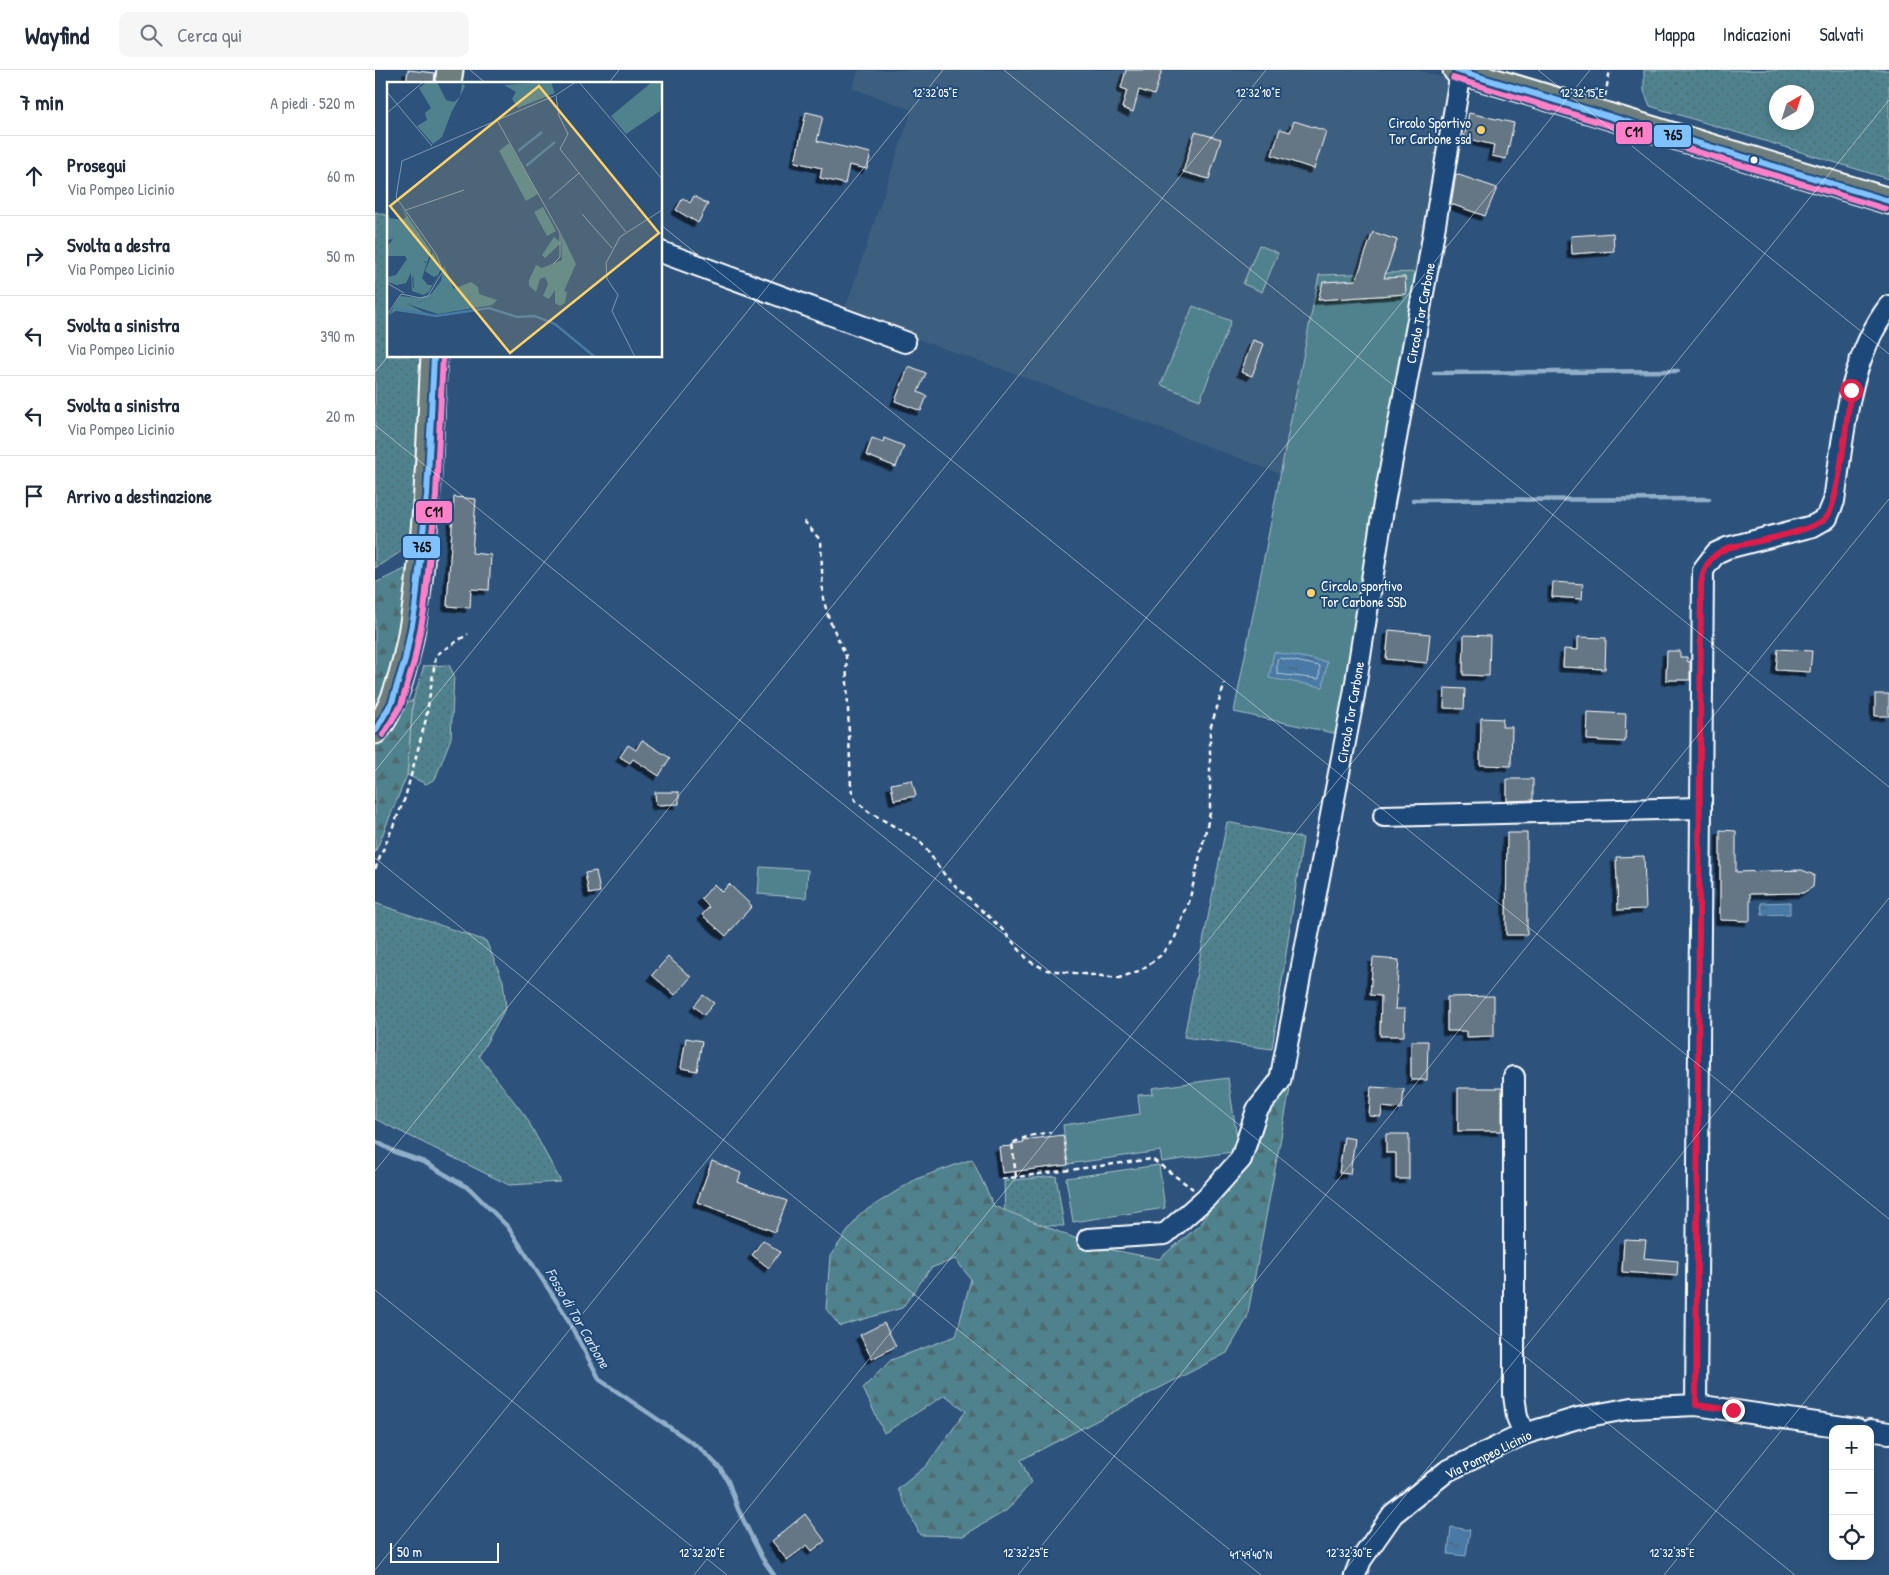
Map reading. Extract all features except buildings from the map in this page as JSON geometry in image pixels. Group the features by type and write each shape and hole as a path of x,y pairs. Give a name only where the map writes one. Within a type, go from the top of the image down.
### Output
{"main road":[{"path":"1458,71 1889,201"},
{"path":"375,731 387,713 396,693 409,641 417,594 434,358"}],"street":[{"name":"Circolo Tor Carbone","path":"1088,1239 1165,1234 1206,1198 1241,1159 1257,1110 1281,1081 1354,695 1384,503 1428,266 1458,71"},
{"path":"663,253 905,342"},
{"path":"1696,1405 1703,570 1709,560 1727,548 1813,526 1827,518 1834,501 1851,390 1860,356 1877,322 1889,306"},
{"path":"1384,816 1700,808"},
{"path":"1514,1077 1514,1395 1517,1418 1524,1434"},
{"name":"Via Pompeo Licinio","path":"1355,1575 1361,1560 1393,1514 1414,1495 1447,1471 1524,1434 1578,1418 1631,1408 1696,1405 1830,1425"},
{"path":"1874,1431 1889,1433"}],"path":[{"path":"1601,115 1610,70"},
{"path":"804,521 821,541 823,598 829,619 846,656 851,788 855,800 869,812 920,841 947,878 1001,928 1029,961 1047,970 1119,978 1141,970 1160,956 1174,940 1189,902 1210,813 1210,729 1225,683"},
{"path":"375,869 405,798 426,719 436,656 469,634"},
{"path":"1016,1177 1012,1143 1051,1132"},
{"path":"1002,1179 1152,1159 1206,1198"}],"shaded area":[{"path":"859,70 1417,70 1448,79 1421,272 1319,276 1281,474 1024,377 844,313 912,110 852,88"}],"green space":[{"path":"1644,70 1889,70 1889,179 1650,106 1644,91"},
{"path":"375,212 387,215 387,358 424,358 413,538 399,553 375,568"},
{"path":"1259,245 1278,253 1262,292 1243,284"},
{"name":"Circolo sportivo Tor Carbone SSD","path":"1421,272 1338,734 1234,712 1319,275"},
{"path":"1193,306 1231,321 1200,400 1161,385"},
{"path":"405,569 409,581 391,677 375,709 375,583"},
{"path":"449,665 454,675 451,738 435,779 426,784 407,775 413,700 424,666"},
{"path":"413,700 407,775 375,853 375,742 403,705"},
{"path":"1227,822 1303,838 1272,1049 1184,1037"},
{"path":"760,867 808,870 806,898 758,894"},
{"path":"375,903 486,941 503,981 506,1007 479,1056 526,1117 561,1182 509,1185 375,1119"},
{"path":"1228,1078 1239,1151 1162,1162 1160,1151 1068,1164 1063,1125 1140,1114 1138,1095 1153,1094 1152,1088"},
{"path":"1275,1083 1290,1089 1247,1318 1227,1353 1021,1460 1031,1483 1007,1510 963,1536 920,1535 898,1489 926,1466 966,1411 945,1395 884,1433 863,1388 891,1360 956,1336 971,1279 955,1259 931,1268 902,1308 840,1326 826,1309 830,1256 860,1214 916,1179 972,1159 994,1206 1097,1247 1159,1259 1201,1224 1239,1158"},
{"path":"1159,1165 1165,1208 1073,1222 1066,1178"},
{"path":"1056,1176 1064,1226 1005,1225 1004,1181"}],"water":[{"path":"1274,652 1327,662 1323,687 1269,678"},
{"path":"1790,902 1790,914 1762,915 1761,903"},
{"path":"1451,1527 1470,1530 1466,1556 1448,1554"}],"waterway":[{"path":"1434,373 1678,371"},
{"path":"1413,500 1709,499"},
{"name":"Fosso di Tor Carbone","path":"375,1141 395,1152 424,1162 470,1189 508,1227 563,1311 600,1380 700,1448 720,1468 728,1481 738,1509 762,1558 774,1575"}],"transit line":[{"name":"765","path":"1456,70 1889,201"},
{"name":"C11","path":"1453,78 1886,209"},
{"name":"765","path":"375,731 392,702 405,660 415,609 427,495 434,358"},
{"name":"C11","path":"383,735 401,705 414,662 424,611 436,496 443,358"}],"place":[{"name":"Circolo Sportivo Tor Carbone ssd","path":"1481,130"},
{"name":"Circolo sportivo Tor Carbone SSD","path":"1311,593"}],"route":[{"path":"1733,1410 1696,1405 1701,584 1703,570 1709,560 1727,548 1813,526 1827,518 1834,501 1851,390"}]}
